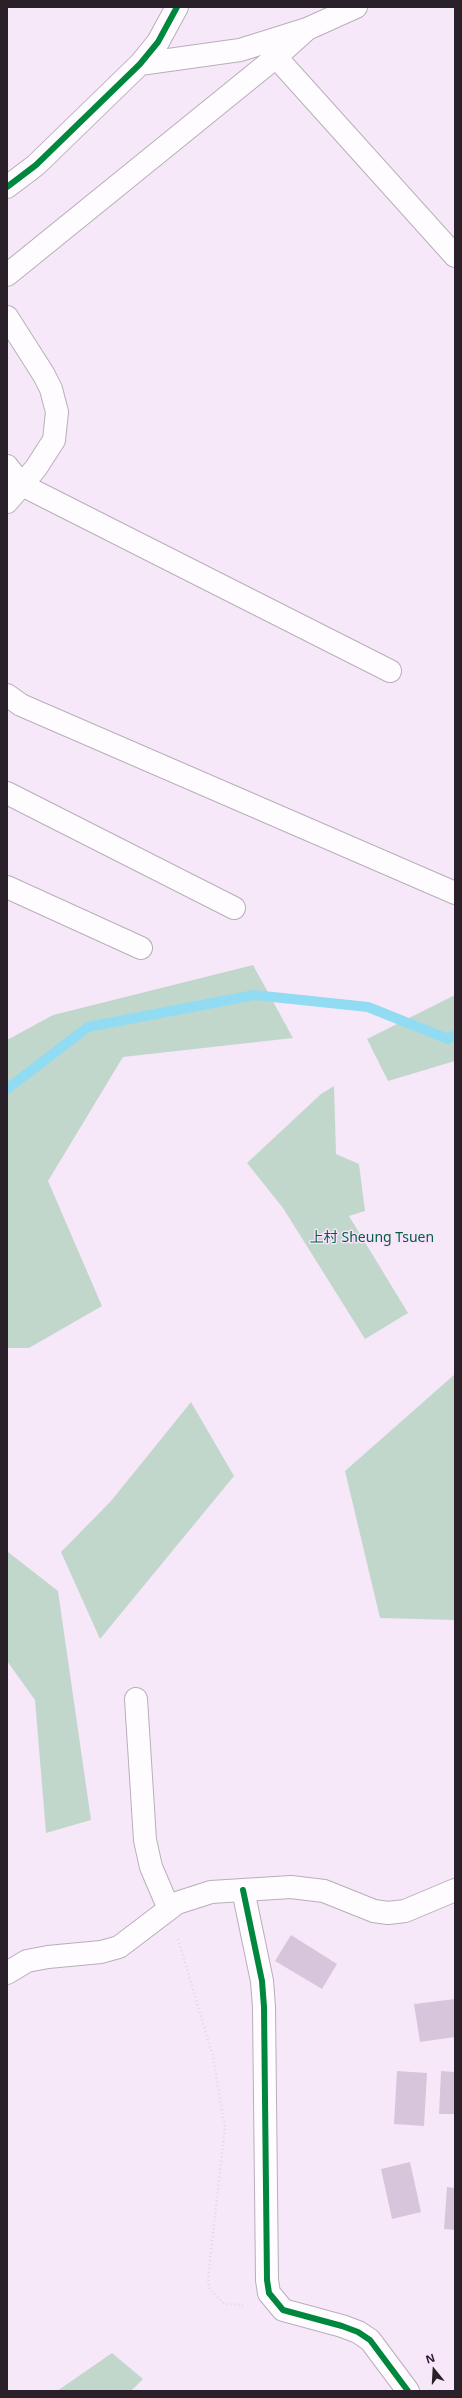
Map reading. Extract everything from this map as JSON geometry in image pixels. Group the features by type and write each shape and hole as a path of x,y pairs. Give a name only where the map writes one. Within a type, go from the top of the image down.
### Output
{"street":[{"path":"7,187 36,165 140,64 158,42 177,7"},
{"path":"140,64 240,50 307,29 356,7"},
{"path":"7,275 276,57 307,29"},
{"path":"276,57 455,256"},
{"path":"7,317 52,389 57,412 54,440 36,468 7,502"},
{"path":"7,466 22,485 390,671"},
{"path":"7,695 21,705 455,894"},
{"path":"7,793 234,908"},
{"path":"7,886 142,948"},
{"path":"136,1699 145,1840 151,1867 169,1909"},
{"path":"7,1973 27,1961 48,1956 101,1952 120,1947 169,1909 193,1896 211,1892 291,1888 324,1891 374,1911 388,1913 405,1911 455,1890"},
{"path":"243,1890 262,1981 264,2007 267,2280 273,2298 283,2310 358,2332 370,2340 382,2353 408,2391"}],"path":[{"path":"169,1909 213,2057 225,2127 208,2278 210,2290 225,2304 245,2305 273,2298"}],"green space":[{"path":"253,965 293,1038 123,1057 48,1181 102,1306 29,1348 7,1348 7,1040 53,1015"},
{"path":"455,995 455,1061 388,1081 367,1039"},
{"path":"334,1086 336,1154 359,1164 365,1211 349,1216 408,1313 365,1339 283,1208 247,1163 321,1094"},
{"path":"455,1374 455,1620 380,1618 345,1471"},
{"path":"191,1402 234,1476 100,1639 61,1552 111,1501"},
{"path":"8,1552 58,1591 91,1820 46,1833 35,1700 7,1661"},
{"path":"112,2353 143,2379 131,2391 57,2391"}],"building":[{"path":"291,1935 337,1964 322,1989 275,1961"},
{"path":"455,1999 455,2037 420,2042 414,2004"},
{"path":"397,2071 427,2073 424,2126 394,2124"},
{"path":"441,2071 455,2072 455,2114 439,2114"},
{"path":"410,2162 421,2212 392,2219 381,2169"},
{"path":"447,2187 455,2188 455,2230 444,2229"}],"waterway":[{"path":"7,1089 88,1027 254,995 368,1007 448,1039 455,1035"}],"cycle path":[{"path":"7,187 36,165 140,64 158,42 177,7"},
{"path":"243,1890 262,1981 264,2007 267,2280 269,2293 283,2310 342,2326 358,2332 370,2340 408,2391"}],"district":[{"name":"上村 Sheung Tsuen","path":"372,1238"}]}
